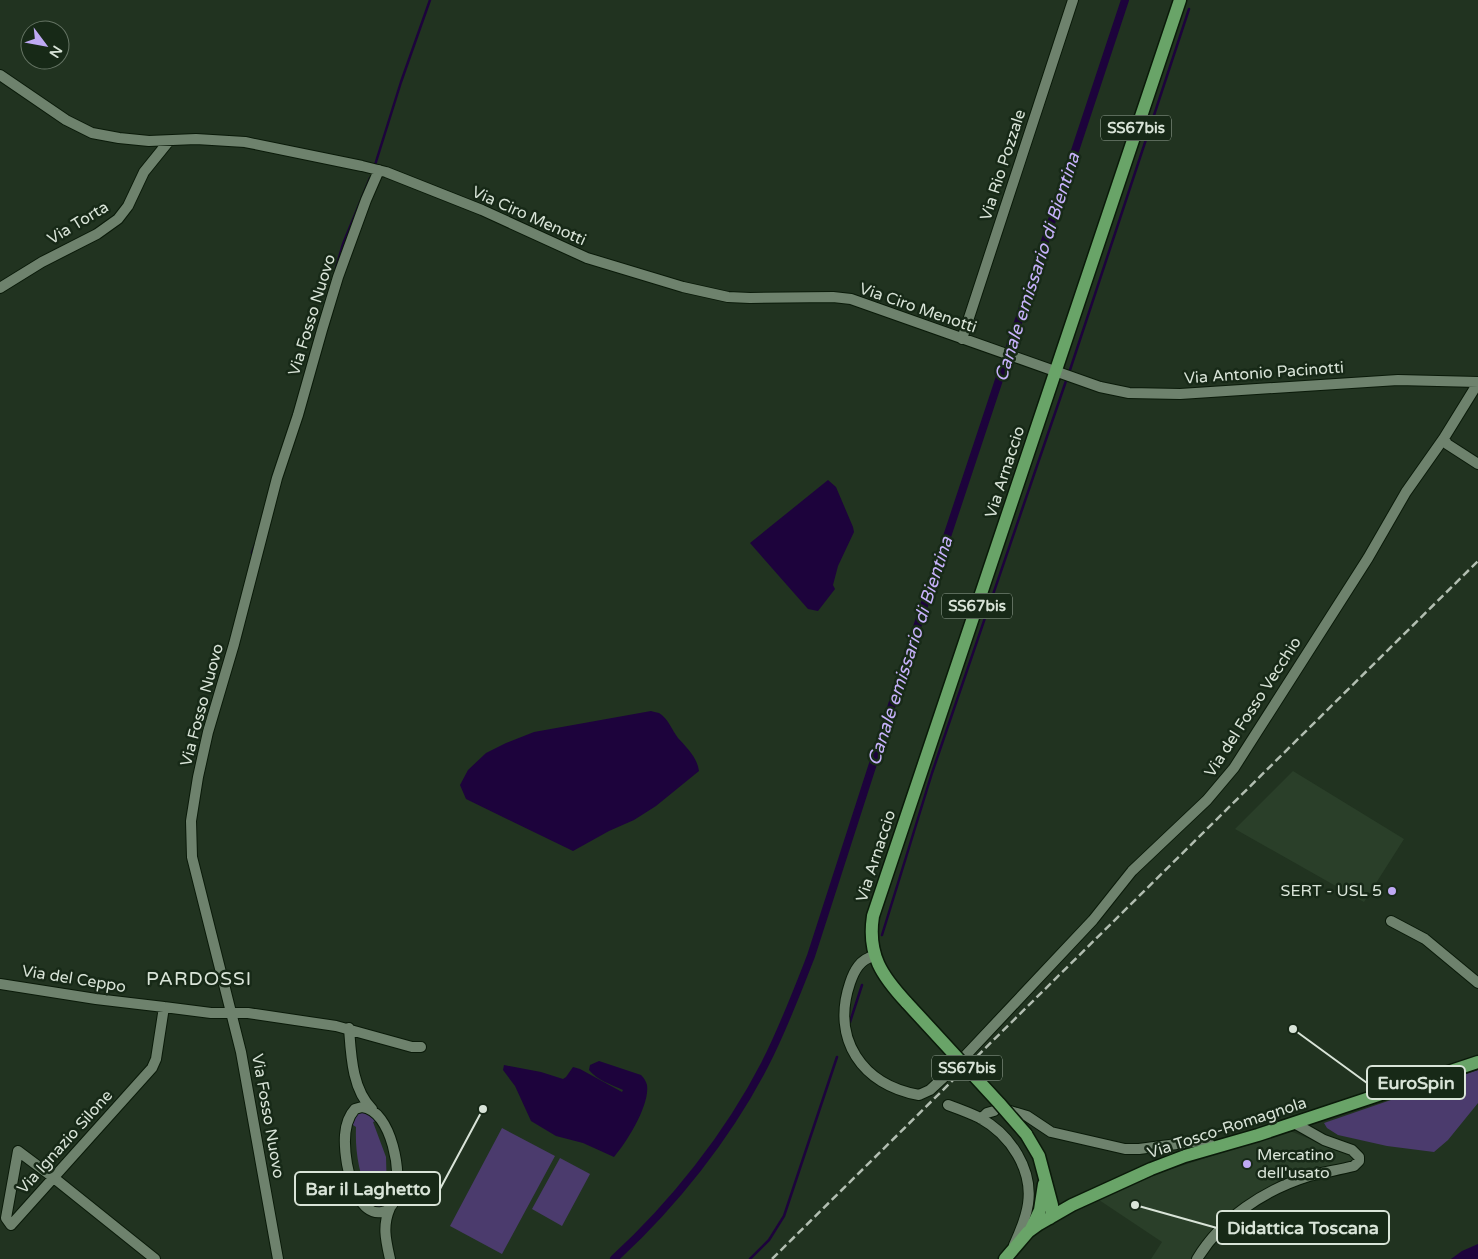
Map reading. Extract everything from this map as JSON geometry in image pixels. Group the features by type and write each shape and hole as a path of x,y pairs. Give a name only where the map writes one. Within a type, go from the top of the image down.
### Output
{"main road":[{"name":"Via Arnaccio","path":"1028,1232 1046,1194 1037,1151 1026,1134 993,1096 888,982 874,956 872,930 875,911 1064,375 1180,0"},
{"name":"Via Tosco-Romagnola","path":"1007,1257 1028,1232 1050,1218 1072,1205 1162,1164 1294,1124 1478,1062"},
{"path":"1046,1194 1072,1205"},
{"name":"SS67bis","path":"1046,1194 1044,1203 1050,1218"}],"street":[{"name":"Via Rio Pozzale","path":"962,340 1074,0"},
{"name":"Via Ciro Menotti","path":"0,75 66,120 92,133 128,140 196,140 257,144 379,170 482,210 577,254 614,267 683,287 728,296 750,298 833,297 851,299 1064,375"},
{"name":"Via Torta","path":"0,288 42,262 97,234 118,219 128,206 144,172 169,141"},
{"name":"Via Fosso Nuovo","path":"278,1259 233,1013 192,857 191,821 194,796 208,732 236,635 277,478 298,415 338,277 363,207 379,170"},
{"name":"Via Antonio Pacinotti","path":"1064,375 1122,392 1151,395 1257,390 1392,380 1478,382"},
{"name":"Via del Fosso Vecchio","path":"966,1055 1093,920 1132,871 1206,800 1234,768 1368,558 1406,492 1444,438 1478,382"},
{"path":"1444,438 1447,444 1478,464"},
{"path":"1392,921 1425,940 1478,983"},
{"path":"874,956 868,957 861,962 850,981 843,1014 847,1035 854,1054 866,1070 884,1082 914,1094 925,1093 957,1064"},
{"name":"Via del Ceppo","path":"0,984 96,999 211,1013 265,1016 349,1028 412,1046 421,1046"},
{"name":"Via Ignazio Silone","path":"54,1178 18,1151 6,1218 11,1225 54,1178 152,1068 156,1058 164,1007"},
{"path":"349,1028 350,1047 358,1087 363,1098 385,1124 394,1156 395,1199 386,1218 385,1232 390,1259"},
{"path":"358,1087 354,1109 347,1120 347,1164 357,1196 380,1222 385,1232"},
{"path":"948,1105 981,1119 994,1128 1012,1146 1023,1166 1027,1181 1028,1197 1026,1212 1007,1257"},
{"path":"354,1109 362,1107 372,1110"},
{"path":"981,1119 994,1111"},
{"path":"1010,1111 1027,1116 1050,1132 1118,1148 1134,1150 1204,1141 1212,1144 1213,1148"},
{"path":"1197,1259 1215,1233 1229,1220 1259,1199 1304,1178 1354,1166 1359,1159 1355,1152 1324,1140 1294,1124"},
{"path":"54,1178 155,1259"},
{"path":"370,1210 381,1212 390,1208"}],"shaded area":[{"path":"828,480 836,487 854,532 838,566 833,585 835,589 818,611 808,609 750,543"},
{"path":"651,711 659,713 670,724 678,738 694,757 699,771 656,806 634,820 609,831 573,851 466,799 460,785 468,770 486,753 506,743 534,732"},
{"path":"1293,771 1404,839 1364,902 1235,829"},
{"path":"599,1061 641,1075 647,1085 645,1103 641,1113 631,1133 614,1157 583,1143 556,1136 531,1121 515,1086 503,1070 504,1065 541,1072 563,1079 573,1067 622,1092 623,1090 600,1079 589,1070 590,1065"},
{"path":"1478,1070 1478,1103 1448,1140 1434,1152 1387,1146 1338,1135 1327,1128 1324,1123"},
{"path":"366,1111 379,1120 373,1122 386,1157 387,1193 393,1196 388,1205 378,1209 363,1199 369,1197 358,1163 356,1127 350,1123 355,1114"},
{"path":"502,1128 555,1156 502,1254 450,1226"},
{"path":"1290,1131 1353,1154 1351,1163 1255,1198 1193,1259 1151,1259 1162,1242 1099,1200 1153,1175"},
{"path":"560,1158 590,1174 562,1226 532,1209"},
{"path":"1478,1244 1478,1259 1451,1259 1462,1251"}],"waterway":[{"path":"375,165 401,82 430,0"},
{"name":"Canale emissario di Bientina","path":"614,1259 678,1193 717,1143 765,1064 795,997 811,956 919,621 1125,0"},
{"path":"1069,373 1189,9"},
{"path":"336,268 343,244 370,178"},
{"path":"882,935 932,773 1067,378"},
{"path":"252,553 255,545"},
{"path":"850,1022 862,985"},
{"path":"750,1259 769,1240 784,1216 837,1057"}],"railway":[{"path":"772,1259 1478,561"}],"place":[{"name":"SERT - USL 5","path":"1392,891"},
{"name":"EuroSpin","path":"1293,1029"},
{"name":"Bar il Laghetto","path":"483,1109"},
{"name":"Mercatino dell'usato","path":"1247,1164"},
{"name":"Didattica Toscana","path":"1135,1205"}],"district":[{"name":"PARDOSSI","path":"199,979"}]}
